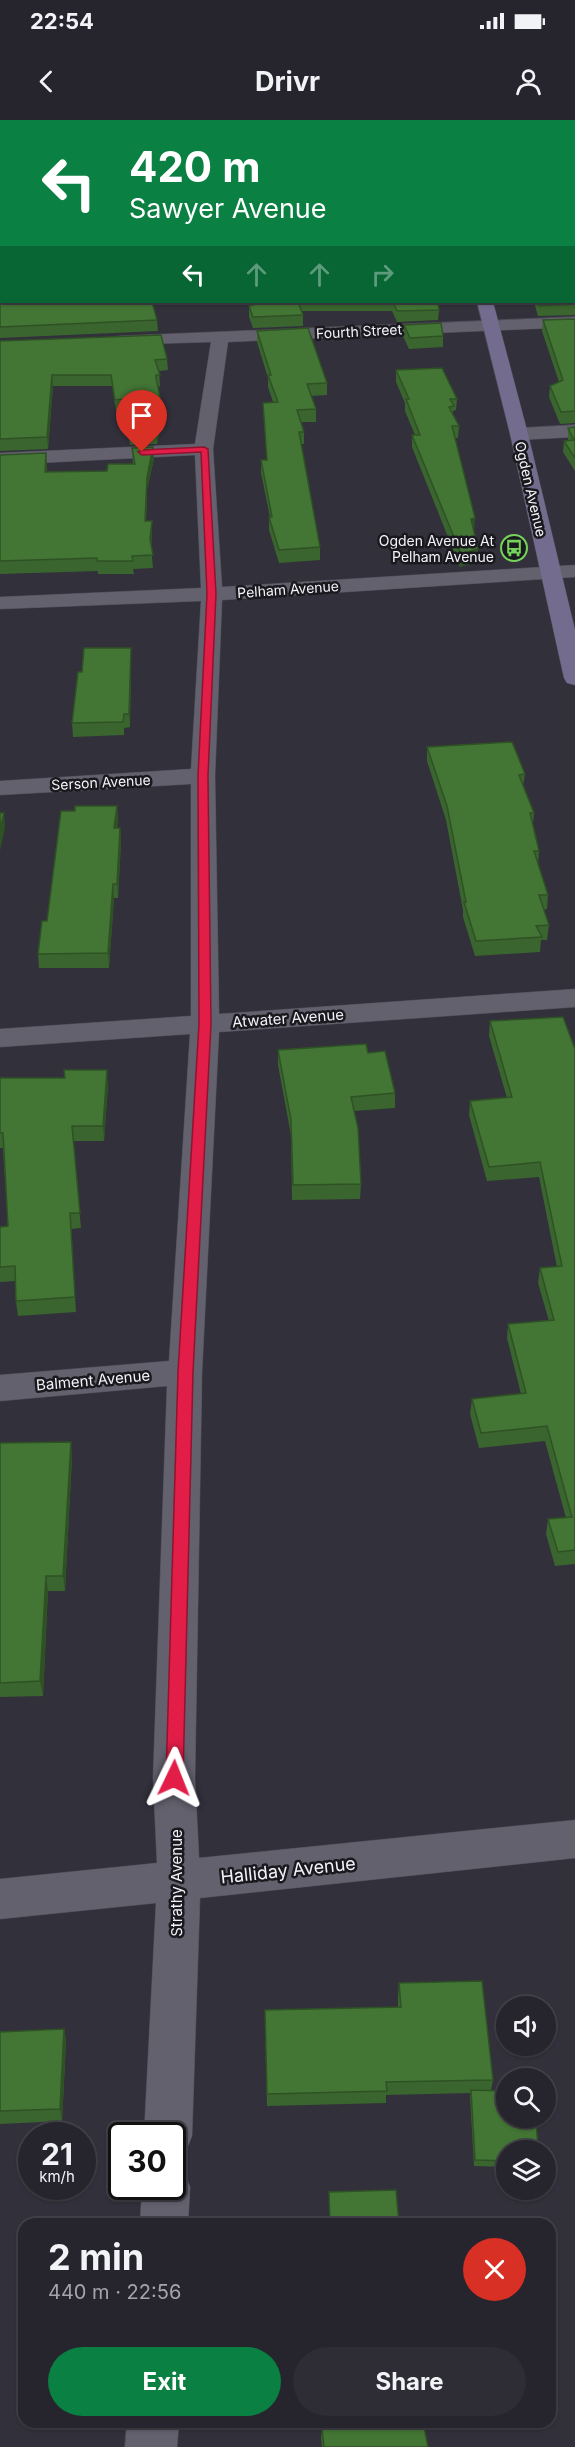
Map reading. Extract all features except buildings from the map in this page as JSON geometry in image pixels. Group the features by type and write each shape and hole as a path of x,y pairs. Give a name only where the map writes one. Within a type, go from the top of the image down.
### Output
{"street":[{"name":"Ogden Avenue","path":"485,303 519,434 575,678"},
{"name":"Fourth Street","path":"104,341 575,322"},
{"name":"Strathy Avenue","path":"169,2122 180,1881 174,1778 185,1372 205,1024 203,776 212,594 204,449 220,337"},
{"path":"519,434 575,432"},
{"path":"0,459 204,449"},
{"name":"Pelham Avenue","path":"0,603 212,594 575,571"},
{"name":"Serson Avenue","path":"0,788 203,776"},
{"name":"Atwater Avenue","path":"0,1038 575,998"},
{"name":"Balment Avenue","path":"0,1388 185,1372"},
{"name":"Halliday Avenue","path":"0,1899 575,1839"},
{"path":"164,2218 165,2200"},
{"path":"151,2447 153,2428"}],"place":[{"name":"Ogden Avenue At Pelham Avenue","path":"514,548"}],"route":[{"path":"142,452 204,449 212,594 203,776 205,1024 185,1372 174,1778"}]}
